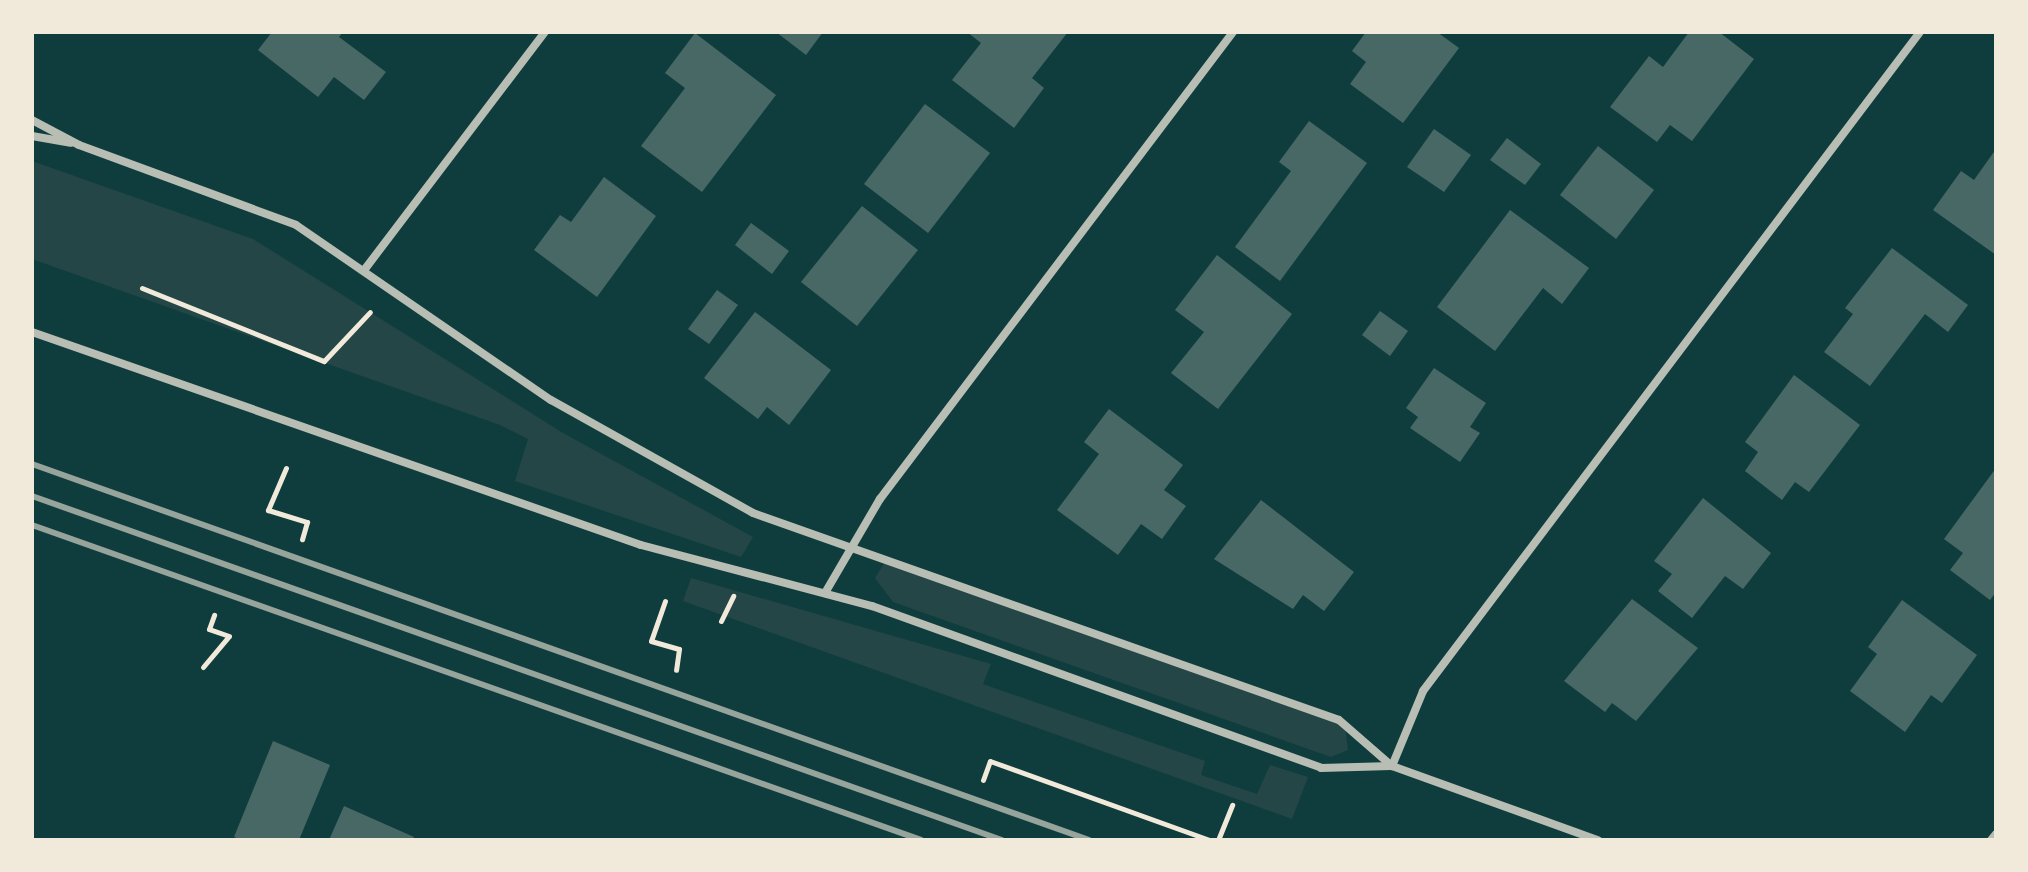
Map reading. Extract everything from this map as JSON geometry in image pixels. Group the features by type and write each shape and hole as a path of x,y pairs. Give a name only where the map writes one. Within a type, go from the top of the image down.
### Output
{"street":[{"path":"365,269 545,32"},
{"path":"825,593 849,547 1233,32"},
{"path":"1392,766 1423,691 1920,32"},
{"path":"32,120 79,145 268,213 365,269 610,436 753,513 1339,720 1392,766 1598,840"},
{"path":"32,136 79,145"},
{"path":"32,332 641,545 825,593 1321,768 1392,766"},
{"path":"1991,840 1996,834"}],"path":[{"path":"142,288 324,361 370,312"},
{"path":"286,468 268,510 307,522 302,539"},
{"path":"721,621 737,587"},
{"path":"665,601 651,641 679,649 676,670"},
{"path":"203,667 229,636 209,629 214,615"},
{"path":"983,780 990,761 1210,840"},
{"path":"1218,840 1232,805"}],"shaded area":[{"path":"32,161 253,239 563,433 753,537 741,557 515,481 528,439 500,425 32,259"},
{"path":"885,562 1345,726 1348,750 1331,757 893,602 875,578"},
{"path":"691,578 991,664 983,684 1205,761 1201,775 1257,794 1270,765 1308,777 1292,819 683,601"}],"building":[{"path":"272,32 343,32 339,37 386,72 364,100 334,77 318,97 258,50"},
{"path":"776,32 823,32 806,55"},
{"path":"967,32 1068,32 1032,78 1044,88 1014,128 952,80 981,43"},
{"path":"1366,32 1437,32 1459,48 1403,123 1350,84 1366,62 1352,51"},
{"path":"1689,32 1719,32 1754,59 1692,141 1670,125 1657,142 1610,107 1649,56 1663,67"},
{"path":"695,33 776,95 702,192 641,146 685,88 665,73"},
{"path":"925,104 990,153 928,233 864,184"},
{"path":"1309,121 1367,163 1280,281 1235,247 1291,171 1279,162"},
{"path":"1434,129 1471,155 1444,192 1407,167"},
{"path":"1507,138 1541,164 1525,185 1490,160"},
{"path":"1598,146 1654,190 1616,239 1560,195"},
{"path":"1996,149 1996,255 1933,210 1961,171 1974,180"},
{"path":"604,177 656,216 597,297 534,250 560,215 571,222"},
{"path":"862,206 918,250 857,326 801,282"},
{"path":"1510,210 1589,268 1562,304 1543,288 1495,351 1437,307"},
{"path":"751,223 789,251 772,274 735,245"},
{"path":"1892,248 1968,305 1948,332 1925,314 1870,386 1824,352 1853,314 1845,308"},
{"path":"1217,255 1292,314 1218,409 1171,373 1204,332 1175,310"},
{"path":"717,290 738,305 709,344 688,329"},
{"path":"1380,311 1408,331 1390,356 1362,335"},
{"path":"755,312 831,370 789,425 767,407 758,419 704,378"},
{"path":"1434,368 1486,403 1470,427 1480,433 1460,462 1410,428 1418,417 1406,408"},
{"path":"1794,375 1860,425 1809,492 1795,482 1782,500 1745,471 1758,452 1745,442"},
{"path":"1109,409 1183,465 1164,490 1186,506 1162,539 1141,524 1118,555 1057,510 1099,454 1084,442"},
{"path":"1996,468 1996,592 1990,600 1950,570 1963,553 1944,539"},
{"path":"1703,498 1771,553 1743,589 1725,576 1692,618 1658,591 1672,574 1654,561"},
{"path":"1261,500 1354,572 1324,611 1303,595 1293,609 1214,559"},
{"path":"1632,599 1698,648 1636,721 1612,703 1605,712 1564,681"},
{"path":"1902,600 1977,655 1942,703 1931,695 1905,732 1850,691 1877,654 1868,647"},
{"path":"273,741 330,765 299,840 242,840 234,837"},
{"path":"344,806 414,837 412,840 329,840"}],"railway":[{"path":"32,464 1089,840"},
{"path":"32,496 1002,840"},
{"path":"32,525 921,840"}]}
